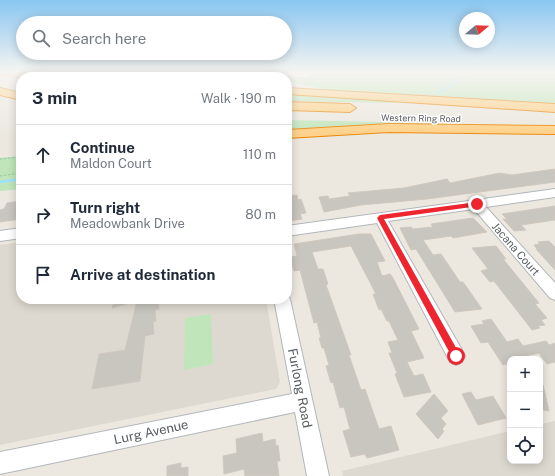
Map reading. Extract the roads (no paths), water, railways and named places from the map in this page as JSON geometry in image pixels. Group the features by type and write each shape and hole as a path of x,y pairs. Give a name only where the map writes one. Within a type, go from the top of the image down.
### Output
{"highway":[{"path":"350,94 555,108"},
{"name":"Western Ring Road","path":"292,106 489,111 555,115"},
{"name":"Western Ring Road","path":"292,115 555,122"},
{"path":"292,134 424,128 555,130"},
{"path":"292,137 356,130"}],"street":[{"path":"292,230 555,193"},
{"name":"Jacana Court","path":"477,204 555,293"},
{"path":"380,218 456,356"},
{"path":"0,236 16,234"},
{"name":"Furlong Road","path":"283,304 318,476"},
{"name":"Lurg Avenue","path":"0,464 302,401"}],"waterway":[{"path":"0,182 16,180"}]}
